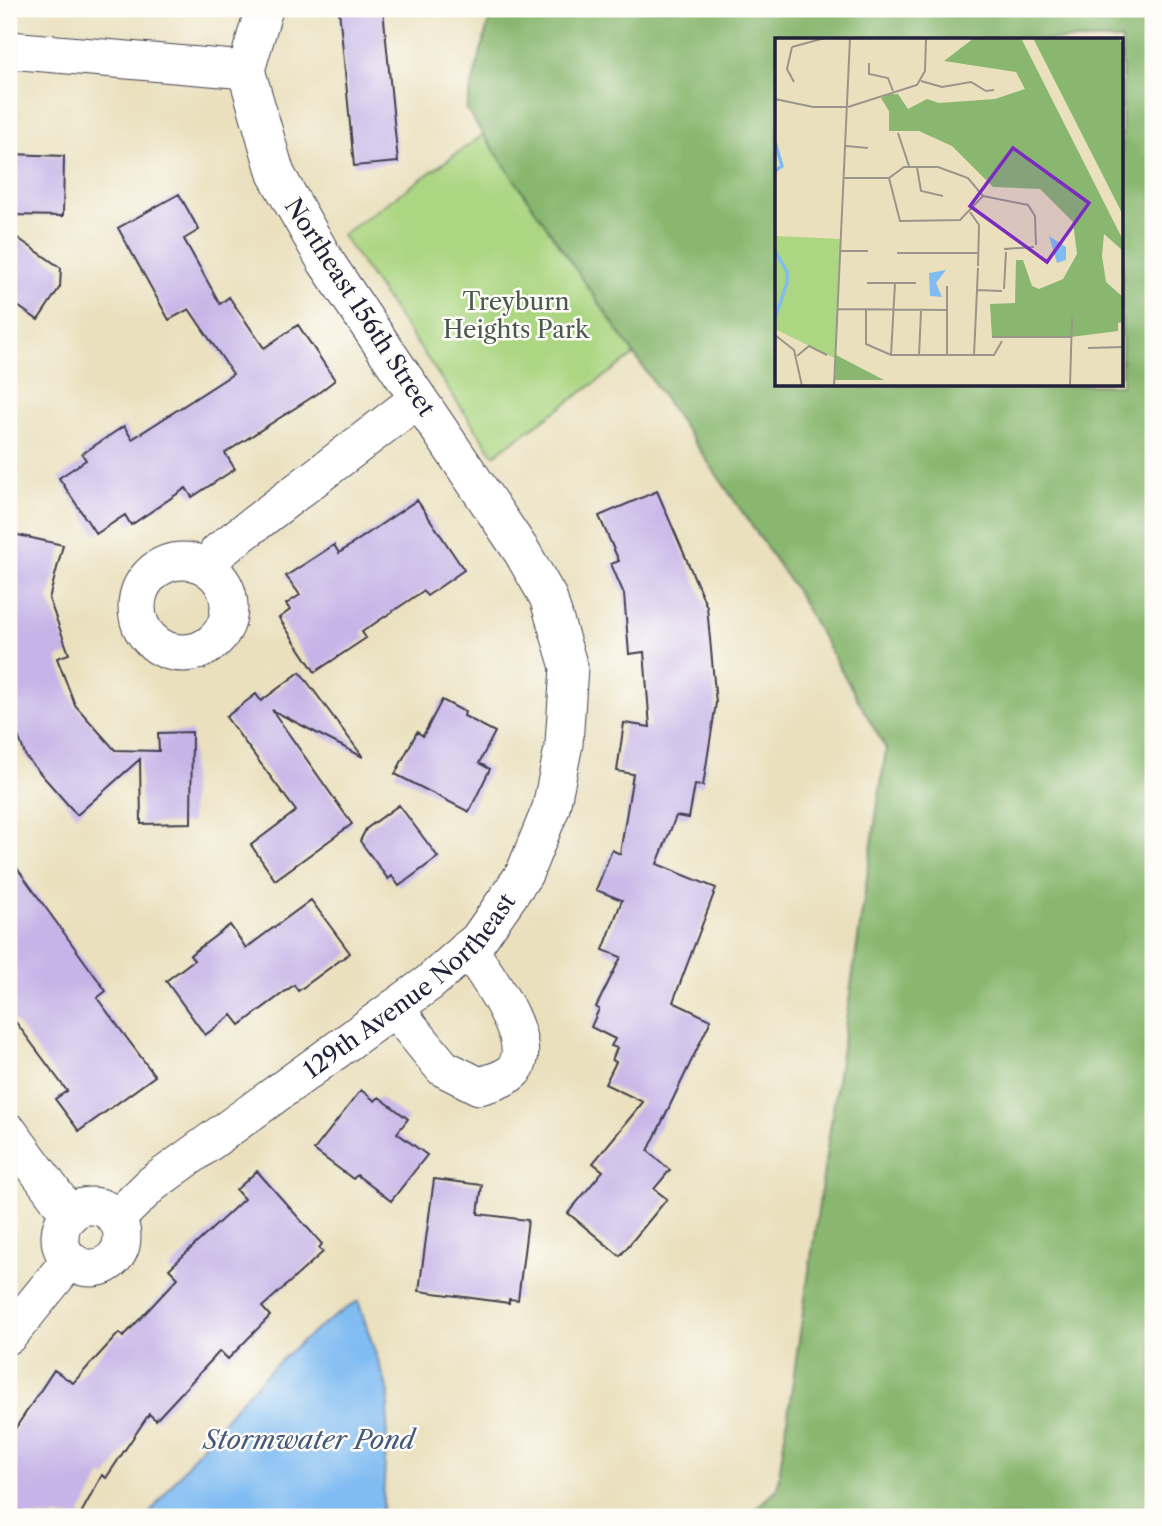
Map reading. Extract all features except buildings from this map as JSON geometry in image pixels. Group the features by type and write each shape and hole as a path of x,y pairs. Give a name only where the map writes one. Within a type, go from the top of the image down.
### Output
{"street":[{"path":"9,50 246,70 264,9"},
{"name":"Northeast 156th Street","path":"246,70 276,174 326,262 522,552 548,597 569,667"},
{"path":"210,569 218,552 418,399"},
{"name":"129th Avenue Northeast","path":"116,1219 152,1184 429,983 478,940 524,874 551,807 564,744 569,667"},
{"path":"394,1009 443,1068 480,1086 498,1080 514,1070 521,1049 507,1008 468,948"},
{"path":"9,1132 71,1214"},
{"path":"99,1208 116,1219 122,1238 116,1256 99,1267 89,1268 70,1260 61,1242 61,1232 71,1214 79,1209 99,1208"},
{"path":"9,1335 70,1260"}],"green space":[{"path":"492,9 1153,9 1153,1517 746,1517 777,1489 886,749 795,589 466,109"},
{"name":"Treyburn Heights Park","path":"500,123 655,340 494,455 342,235"}],"water":[{"name":"Stormwater Pond","path":"358,1301 389,1393 382,1517 147,1517 218,1427 268,1372 326,1322"}]}
